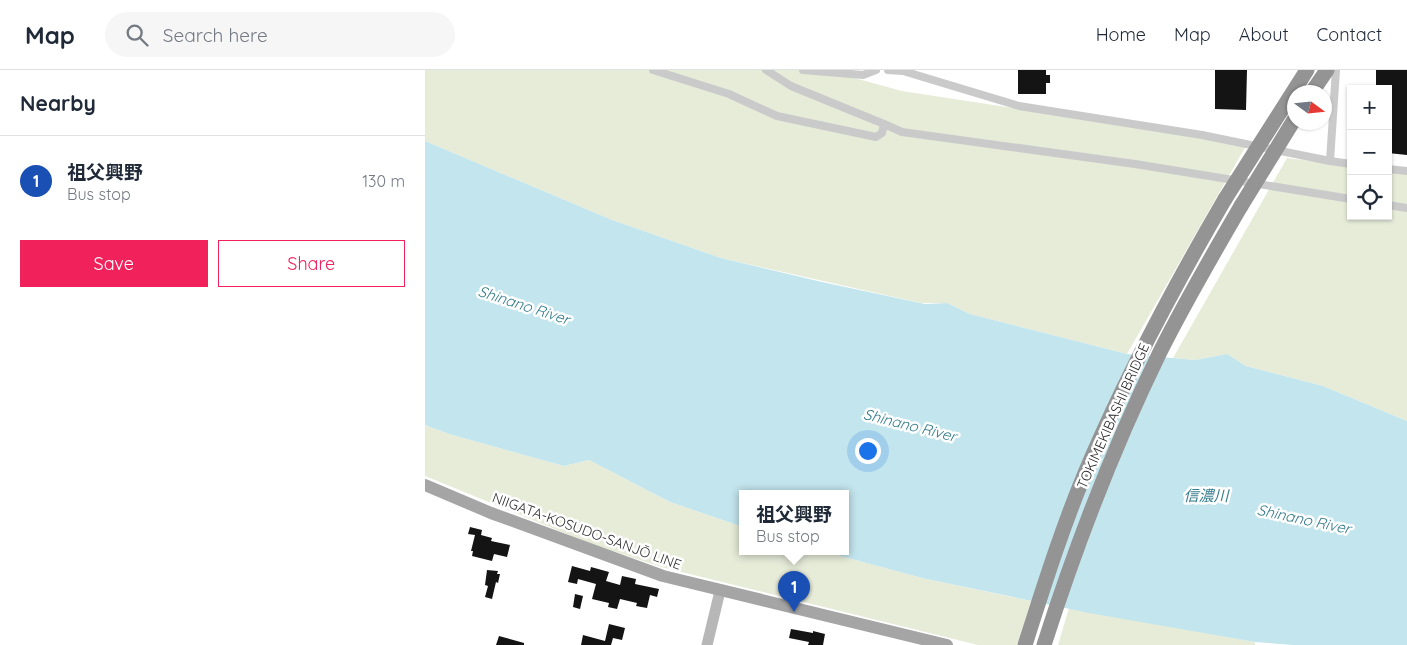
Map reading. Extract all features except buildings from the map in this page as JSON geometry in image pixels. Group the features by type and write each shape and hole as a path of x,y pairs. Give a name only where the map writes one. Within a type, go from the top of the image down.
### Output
{"highway":[{"path":"1025,645 1043,587 1070,513 1091,460 1142,349 1225,199 1307,70"},
{"path":"1317,85 1327,70"},
{"path":"1044,645 1061,591 1110,464 1160,353 1211,257 1289,130"}],"main road":[{"name":"NIIGATA-KOSUDO-SANJŌ LINE","path":"425,485 491,512 663,576 947,645"}],"street":[{"path":"653,70 729,94 777,116 876,137 882,132 884,124"},
{"path":"766,70 791,86 902,132 1135,164 1347,198"},
{"path":"803,70 863,75 876,70"},
{"path":"888,70 903,71 1019,106 1202,135 1347,163"},
{"path":"1330,161 1336,70"},
{"path":"1392,169 1407,171"},
{"path":"1392,206 1407,208"},
{"path":"707,645 720,591"}],"green space":[{"path":"425,70 825,70 902,91 1247,144 1127,354 970,314 947,303 921,303 721,258 612,220 425,141"},
{"path":"1287,158 1347,166 1347,220 1392,220 1392,172 1407,174 1407,421 1323,386 1246,366 1227,354 1195,360 1173,358"},
{"path":"425,425 449,434 564,466 589,460 670,502 739,526 739,555 837,555 922,578 1031,601 1017,645 978,645 661,567 589,543 425,476"},
{"path":"1069,608 1255,642 1255,645 1058,645"}],"water":[{"name":"信濃川","path":"425,141 612,220 721,258 925,304 947,303 970,314 1127,354 1195,360 1227,354 1246,366 1323,386 1407,421 1407,645 1293,645 1255,642 1089,613 922,578 837,555 849,555 849,490 739,490 739,526 670,502 589,460 564,466 449,434 425,425"}],"place":[{"name":"祖父興野","path":"794,612"}],"water label":[{"name":"Shinano River","path":"524,305"},
{"name":"Shinano River","path":"910,425"},
{"name":"Shinano River","path":"1304,519"}]}
